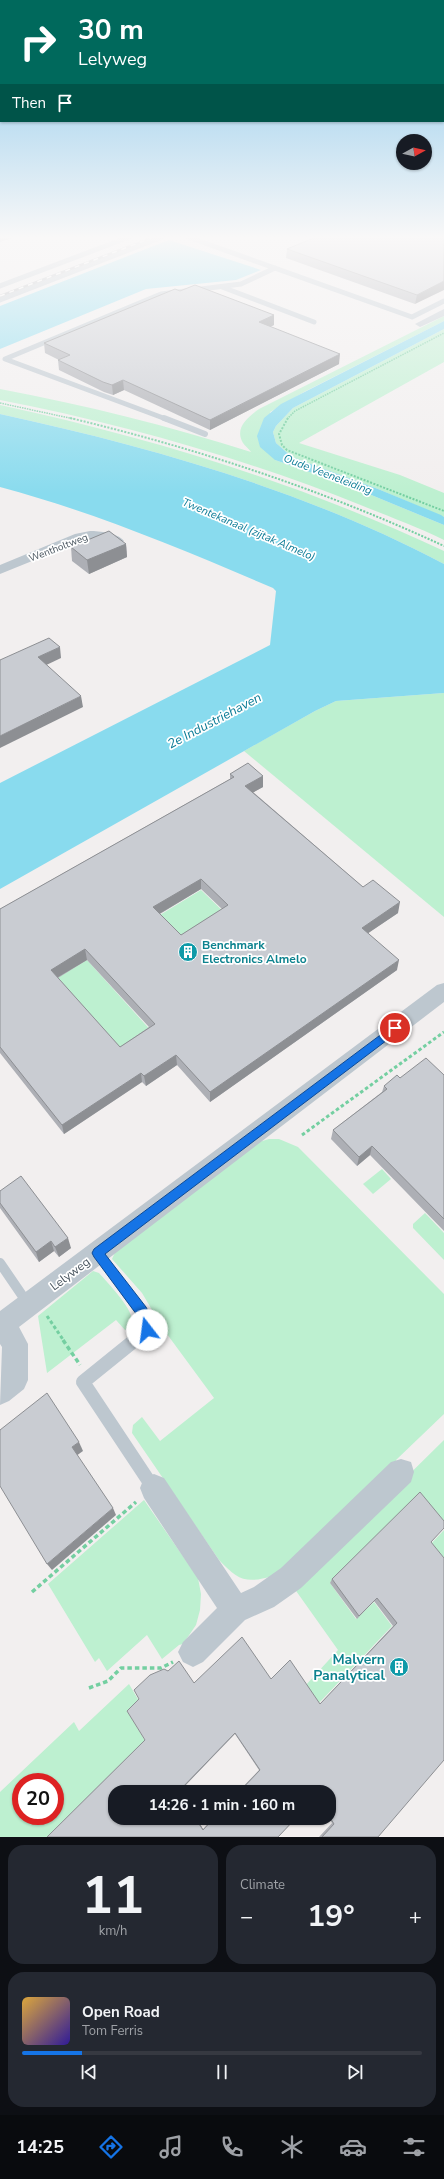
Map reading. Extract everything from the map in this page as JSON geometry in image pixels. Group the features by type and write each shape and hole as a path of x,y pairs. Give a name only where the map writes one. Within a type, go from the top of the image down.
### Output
{"street":[{"name":"Wentholtweg","path":"0,570 90,534 104,536 117,541"},
{"name":"Lelyweg","path":"0,1392 15,1380 15,1344 1,1326 444,991"},
{"path":"193,1652 235,1610 264,1597 291,1578 401,1472"},
{"path":"154,1488 235,1610"}],"lane":[{"path":"92,323 5,359 205,434"},
{"path":"98,1253 142,1311 146,1320 147,1330 83,1382 154,1488"},
{"path":"0,1263 32,1302"}],"path":[{"path":"444,332 294,411 280,428 278,436 280,444 285,450 295,455 391,489 444,512"},
{"path":"0,403 111,428 241,466 363,512 444,546"},
{"path":"302,1135 444,1032"},
{"path":"32,1302 88,1377"},
{"path":"32,1592 154,1488"},
{"path":"89,1688 108,1681 121,1668 161,1668 193,1652"}],"green space":[{"path":"431,323 441,323 304,392 270,412 275,460 347,485 444,525 444,540 404,522 319,489 229,458 184,444 93,420 0,400 0,389 95,409 220,442 251,452 243,443 240,432 247,419 259,409"},
{"path":"444,329 444,362 299,443 400,475 444,493 444,517 378,489 292,457 276,443 273,432 276,426 293,408"},
{"path":"0,405 114,432 226,465 281,484 390,527 444,551 444,564 392,538 338,514 283,493 227,474 114,441 0,414"},
{"path":"444,693 444,917 244,751 315,711 336,701"},
{"path":"201,890 228,916 181,945 155,918"},
{"path":"87,960 154,1034 121,1056 54,980"},
{"path":"269,1139 279,1139 298,1147 444,1294 444,1414 396,1460 397,1463 273,1576 249,1580 237,1576 219,1560 132,1433 133,1425 142,1417 160,1441 214,1398 164,1330 142,1293 112,1259 117,1248 259,1142"},
{"path":"382,1169 391,1179 373,1194 363,1184"},
{"path":"425,1213 444,1233 444,1260 413,1228 413,1224"},
{"path":"93,1271 99,1273 124,1302 131,1315 131,1323 125,1330 116,1320 47,1373 38,1316"},
{"path":"444,1440 444,1529 417,1496 330,1583 356,1619 374,1602 392,1626 318,1704 305,1686 338,1650 294,1588"},
{"path":"144,1500 198,1578 201,1594 200,1610 196,1625 183,1644 179,1645 162,1659 147,1635 107,1671 99,1658 95,1662 48,1584"},
{"path":"444,1530 444,1567 428,1547"},
{"path":"129,1684 139,1701 128,1712 145,1741 64,1820 64,1773 20,1773 74,1722 79,1731"},
{"path":"12,1781 12,1825 59,1825 47,1837 0,1837 0,1792"}],"water":[{"path":"0,323 64,323 0,349"},
{"name":"Oude Veeneleiding","path":"441,323 444,323 444,329 293,408 276,426 273,432 276,443 292,457 378,489 441,515 444,517 444,525 347,485 275,460 260,447 257,436 264,418 281,404"},
{"path":"0,414 114,441 227,474 338,514 392,538 444,564 444,693 336,701 315,711 0,889 0,783 270,645 276,591 273,588 240,574 104,520 0,487"}],"building":[{"path":"93,323 261,323 340,354 210,420 123,380 112,385 103,382 58,360 70,355 44,343"},
{"path":"109,531 126,544 87,560 71,547"},
{"path":"49,638 60,647 38,657 81,696 0,736 0,660"},
{"name":"Benchmark Electronics Almelo","path":"248,763 263,776 245,786 363,887 373,880 400,902 362,928 399,960 210,1092 176,1055 144,1076 141,1073 62,1125 0,1047 0,909 234,777 230,774","holes":["201,879 228,905 181,935 153,907","85,949 155,1024 120,1047 51,970"]},
{"path":"426,1058 444,1075 444,1219 372,1146 359,1157 333,1130 387,1089 384,1086 397,1075 400,1078"},
{"path":"21,1176 68,1238 55,1247 51,1241 36,1252 0,1203 0,1191"},
{"path":"47,1393 79,1442 72,1447 113,1508 47,1564 0,1486 0,1430"},
{"name":"Malvern Panalytical","path":"420,1492 444,1521 444,1528 431,1542 444,1558 444,1760 378,1837 322,1837 333,1825 336,1825 336,1785 246,1785 260,1770 235,1733 185,1785 108,1785 108,1825 200,1825 203,1830 208,1825 289,1825 278,1837 47,1837 59,1825 64,1825 64,1820 145,1740 127,1711 139,1699 134,1690 150,1675 164,1669 168,1671 179,1661 194,1683 242,1637 271,1679 290,1660 320,1704 397,1623 377,1598 359,1616 332,1579"}],"place":[{"name":"Benchmark Electronics Almelo","path":"188,952"},
{"name":"Malvern Panalytical","path":"399,1667"}],"route":[{"path":"147,1330 146,1320 142,1311 98,1253 395,1028"}],"water label":[{"name":"Twentekanaal (zijtak Almelo)","path":"249,529"},
{"name":"2e Industriehaven","path":"214,720"}]}
